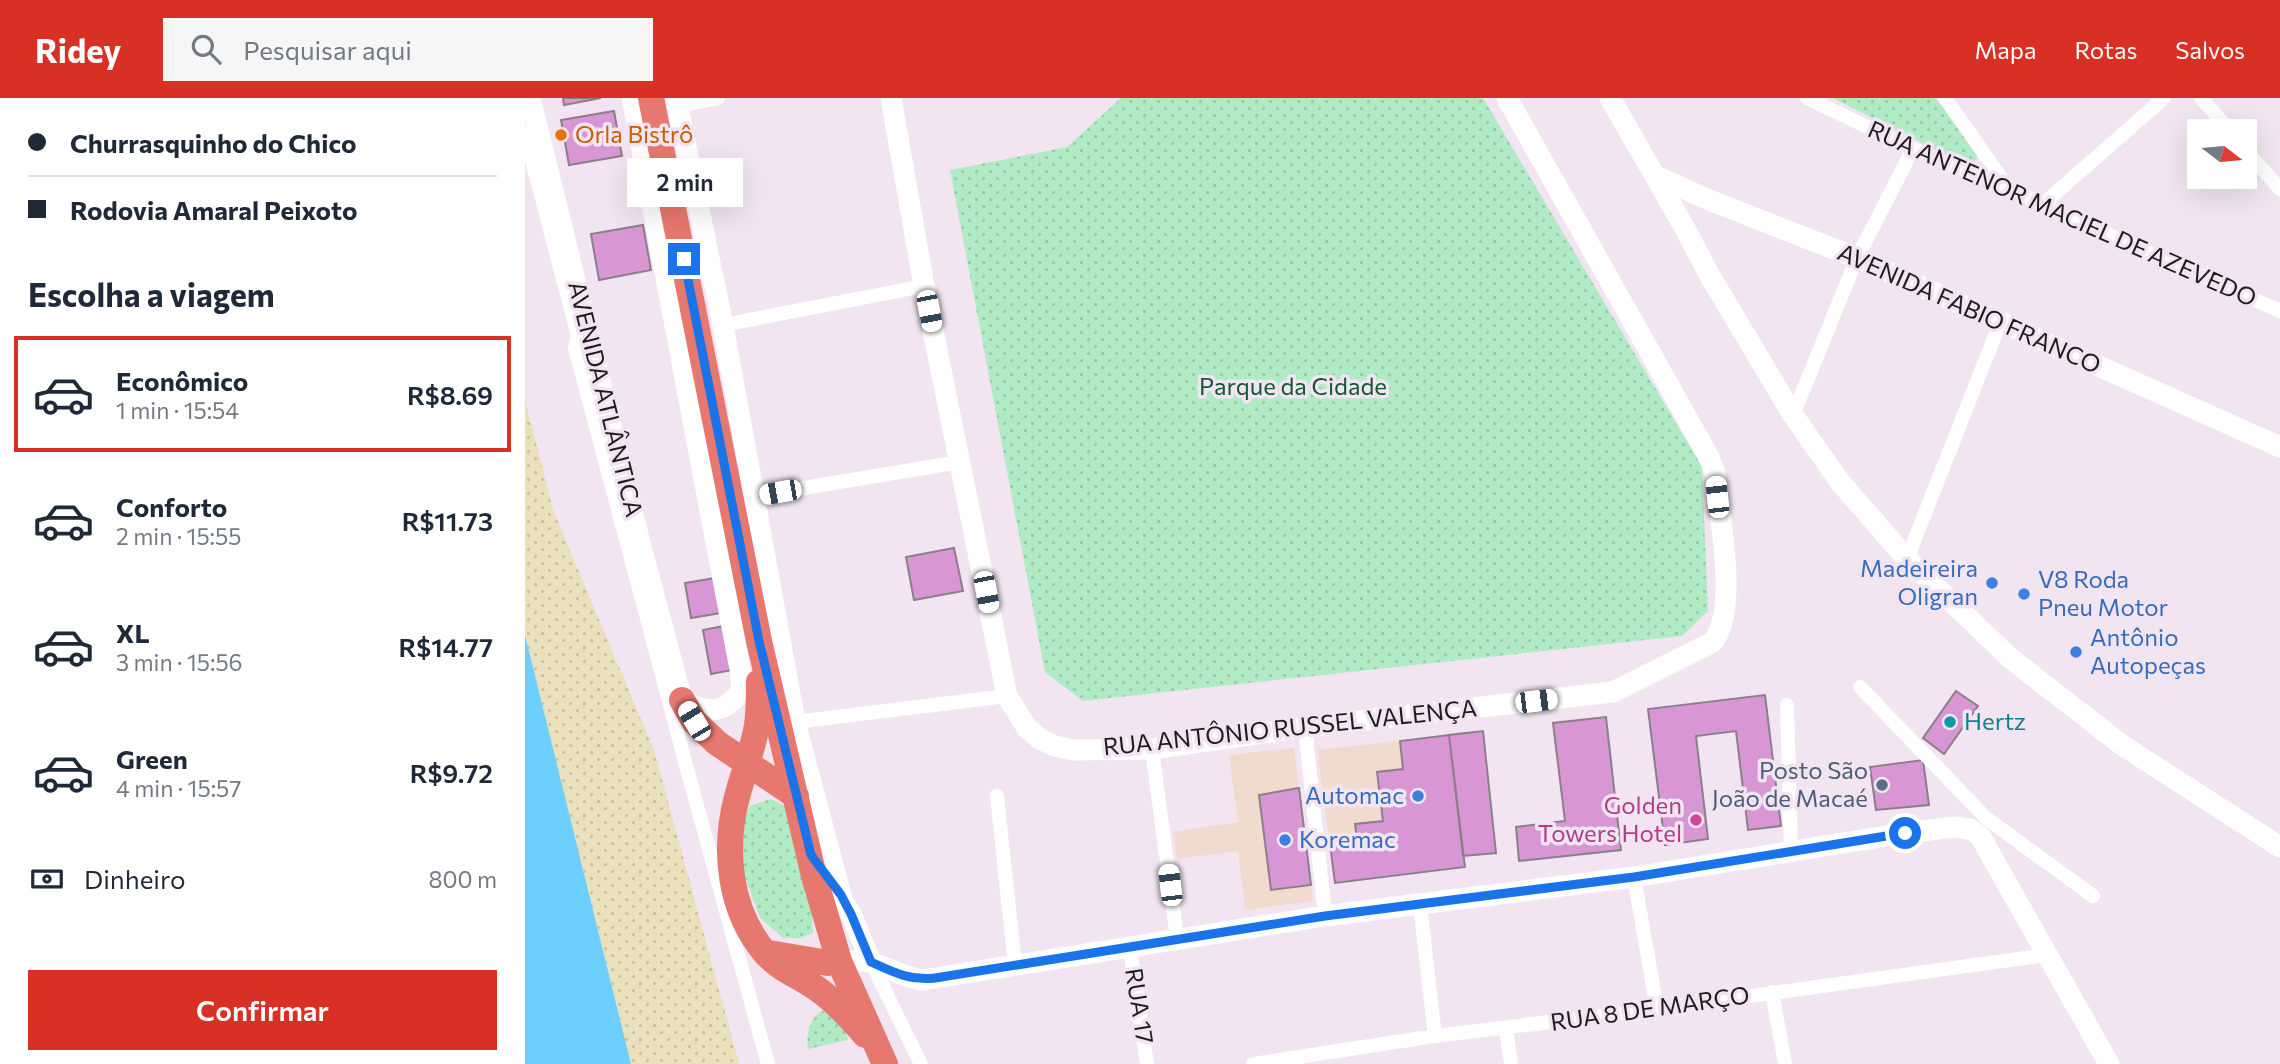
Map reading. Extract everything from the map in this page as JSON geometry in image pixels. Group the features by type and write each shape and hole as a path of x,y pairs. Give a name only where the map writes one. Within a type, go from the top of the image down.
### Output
{"highway":[{"path":"651,98 759,641 793,794 811,855 834,962 882,1058"},
{"path":"759,641 759,705 748,763 737,797 729,849 735,900 764,952 781,968 810,984 852,1019 882,1058"},
{"path":"682,701 704,732 717,743 793,794"},
{"path":"737,797 774,790 793,794"},
{"path":"764,952 788,958 834,962"}],"main road":[{"name":"AVENIDA ATLÂNTICA","path":"530,98 640,543 682,701"},
{"path":"632,98 742,690 727,706 706,711 682,701"},
{"path":"891,98 924,286 1007,696"},
{"name":"RUA ANTÔNIO RUSSEL VALENÇA","path":"1007,696 1027,728 1040,739 1055,746 1073,750 1152,749 1305,727 1613,692 1713,642 1721,632 1727,592 1715,473 1709,457 1507,98"},
{"path":"1610,98 1710,276 1793,415 1840,482 1907,559 2010,658 2122,745 2280,848"},
{"path":"677,102 723,326 795,722 841,895"},
{"name":"AVENIDA FABIO FRANCO","path":"1656,176 1709,200 1857,258 2280,447"},
{"path":"1687,232 1686,222 1691,208 1699,202 1709,200"},
{"path":"810,984 834,962 871,962 905,977 922,980 1325,916 1634,877 1791,851 1981,825 1985,844 2109,1064"},
{"path":"811,855 841,895 871,962"}],"street":[{"path":"677,102 717,98"},
{"name":"RUA ANTENOR MACIEL DE AZEVEDO","path":"1807,98 1913,149 2007,186 2042,205 2280,311"},
{"path":"2042,205 2164,98"},
{"path":"2201,98 2219,119"},
{"path":"1951,100 2007,186"},
{"path":"525,134 578,336 575,348 768,1064"},
{"path":"1793,415 1857,258 1913,149"},
{"path":"2257,161 2277,180"},
{"path":"723,326 924,286"},
{"path":"1907,559 2000,323"},
{"path":"755,496 960,462"},
{"path":"1860,687 1981,825 2094,896"},
{"path":"795,722 1007,696"},
{"path":"1787,705 1791,851"},
{"path":"1305,727 1325,916"},
{"path":"1152,749 1177,939"},
{"path":"997,796 1015,965"},
{"path":"1634,877 1657,1009"},
{"path":"1420,905 1435,1036"},
{"name":"RUA 17","path":"1130,948 1147,1064"},
{"name":"RUA 8 DE MARÇO","path":"1253,1064 1435,1036 1657,1009 2047,955"},
{"path":"871,962 921,1064"},
{"path":"1772,992 1785,1064"},
{"path":"1506,1028 1511,1064"}],"shaded area":[{"name":"Automac","path":"1449,735 1465,867 1335,883 1317,750"},
{"path":"1294,748 1313,901 1245,910 1238,851 1177,859 1173,832 1238,822 1229,755"}],"green space":[{"name":"Parque da Cidade","path":"1121,98 1483,98 1702,467 1708,611 1682,636 1083,701 1045,672 950,170 1067,147"},
{"path":"1833,98 1935,98 1968,135 1977,159 1971,163 1961,163"},
{"path":"771,799 786,806 812,913 813,933 801,938 783,938 760,918 745,877 738,835 750,806"},
{"path":"826,1010 845,1027 848,1040 808,1049 812,1020"}],"sand":[{"path":"525,400 554,512 655,753 739,1064 631,1064 525,635"}],"water":[{"path":"525,635 631,1064 525,1064"}],"building":[{"path":"563,98 601,98 564,105"},
{"path":"614,111 622,156 569,165 561,120"},
{"path":"643,225 651,270 599,280 591,234"},
{"path":"954,548 963,591 914,600 906,557"},
{"path":"715,578 721,613 691,618 685,583"},
{"path":"729,625 737,669 711,674 703,630"},
{"name":"Hertz","path":"1956,691 1978,706 1944,754 1923,738"},
{"path":"1765,695 1781,826 1748,830 1736,731 1696,736 1708,839 1665,845 1648,709"},
{"path":"1606,717 1621,850 1519,861 1516,827 1565,821 1553,723"},
{"path":"1483,731 1496,853 1463,856 1449,735"},
{"name":"Automac","path":"1449,735 1465,867 1335,883 1330,844 1357,841 1355,824 1383,821 1377,772 1403,769 1400,741"},
{"path":"1923,760 1929,805 1876,810 1870,767"},
{"name":"Koremac","path":"1299,788 1311,885 1271,890 1259,795"}],"place":[{"name":"Orla Bistrô","path":"561,135"},
{"name":"Madeireira Oligran","path":"1992,583"},
{"name":"V8 Roda Pneu Motor","path":"2024,594"},
{"name":"Antônio Autopeças","path":"2076,652"},
{"name":"Hertz","path":"1950,722"},
{"name":"Posto São João de Macaé","path":"1882,785"},
{"name":"Automac","path":"1418,796"},
{"name":"Golden Towers Hotel","path":"1696,820"},
{"name":"Koremac","path":"1285,840"}],"route":[{"path":"684,259 759,641 811,855 841,895 871,962 905,977 922,980 1325,916 1634,877 1905,833"}]}
